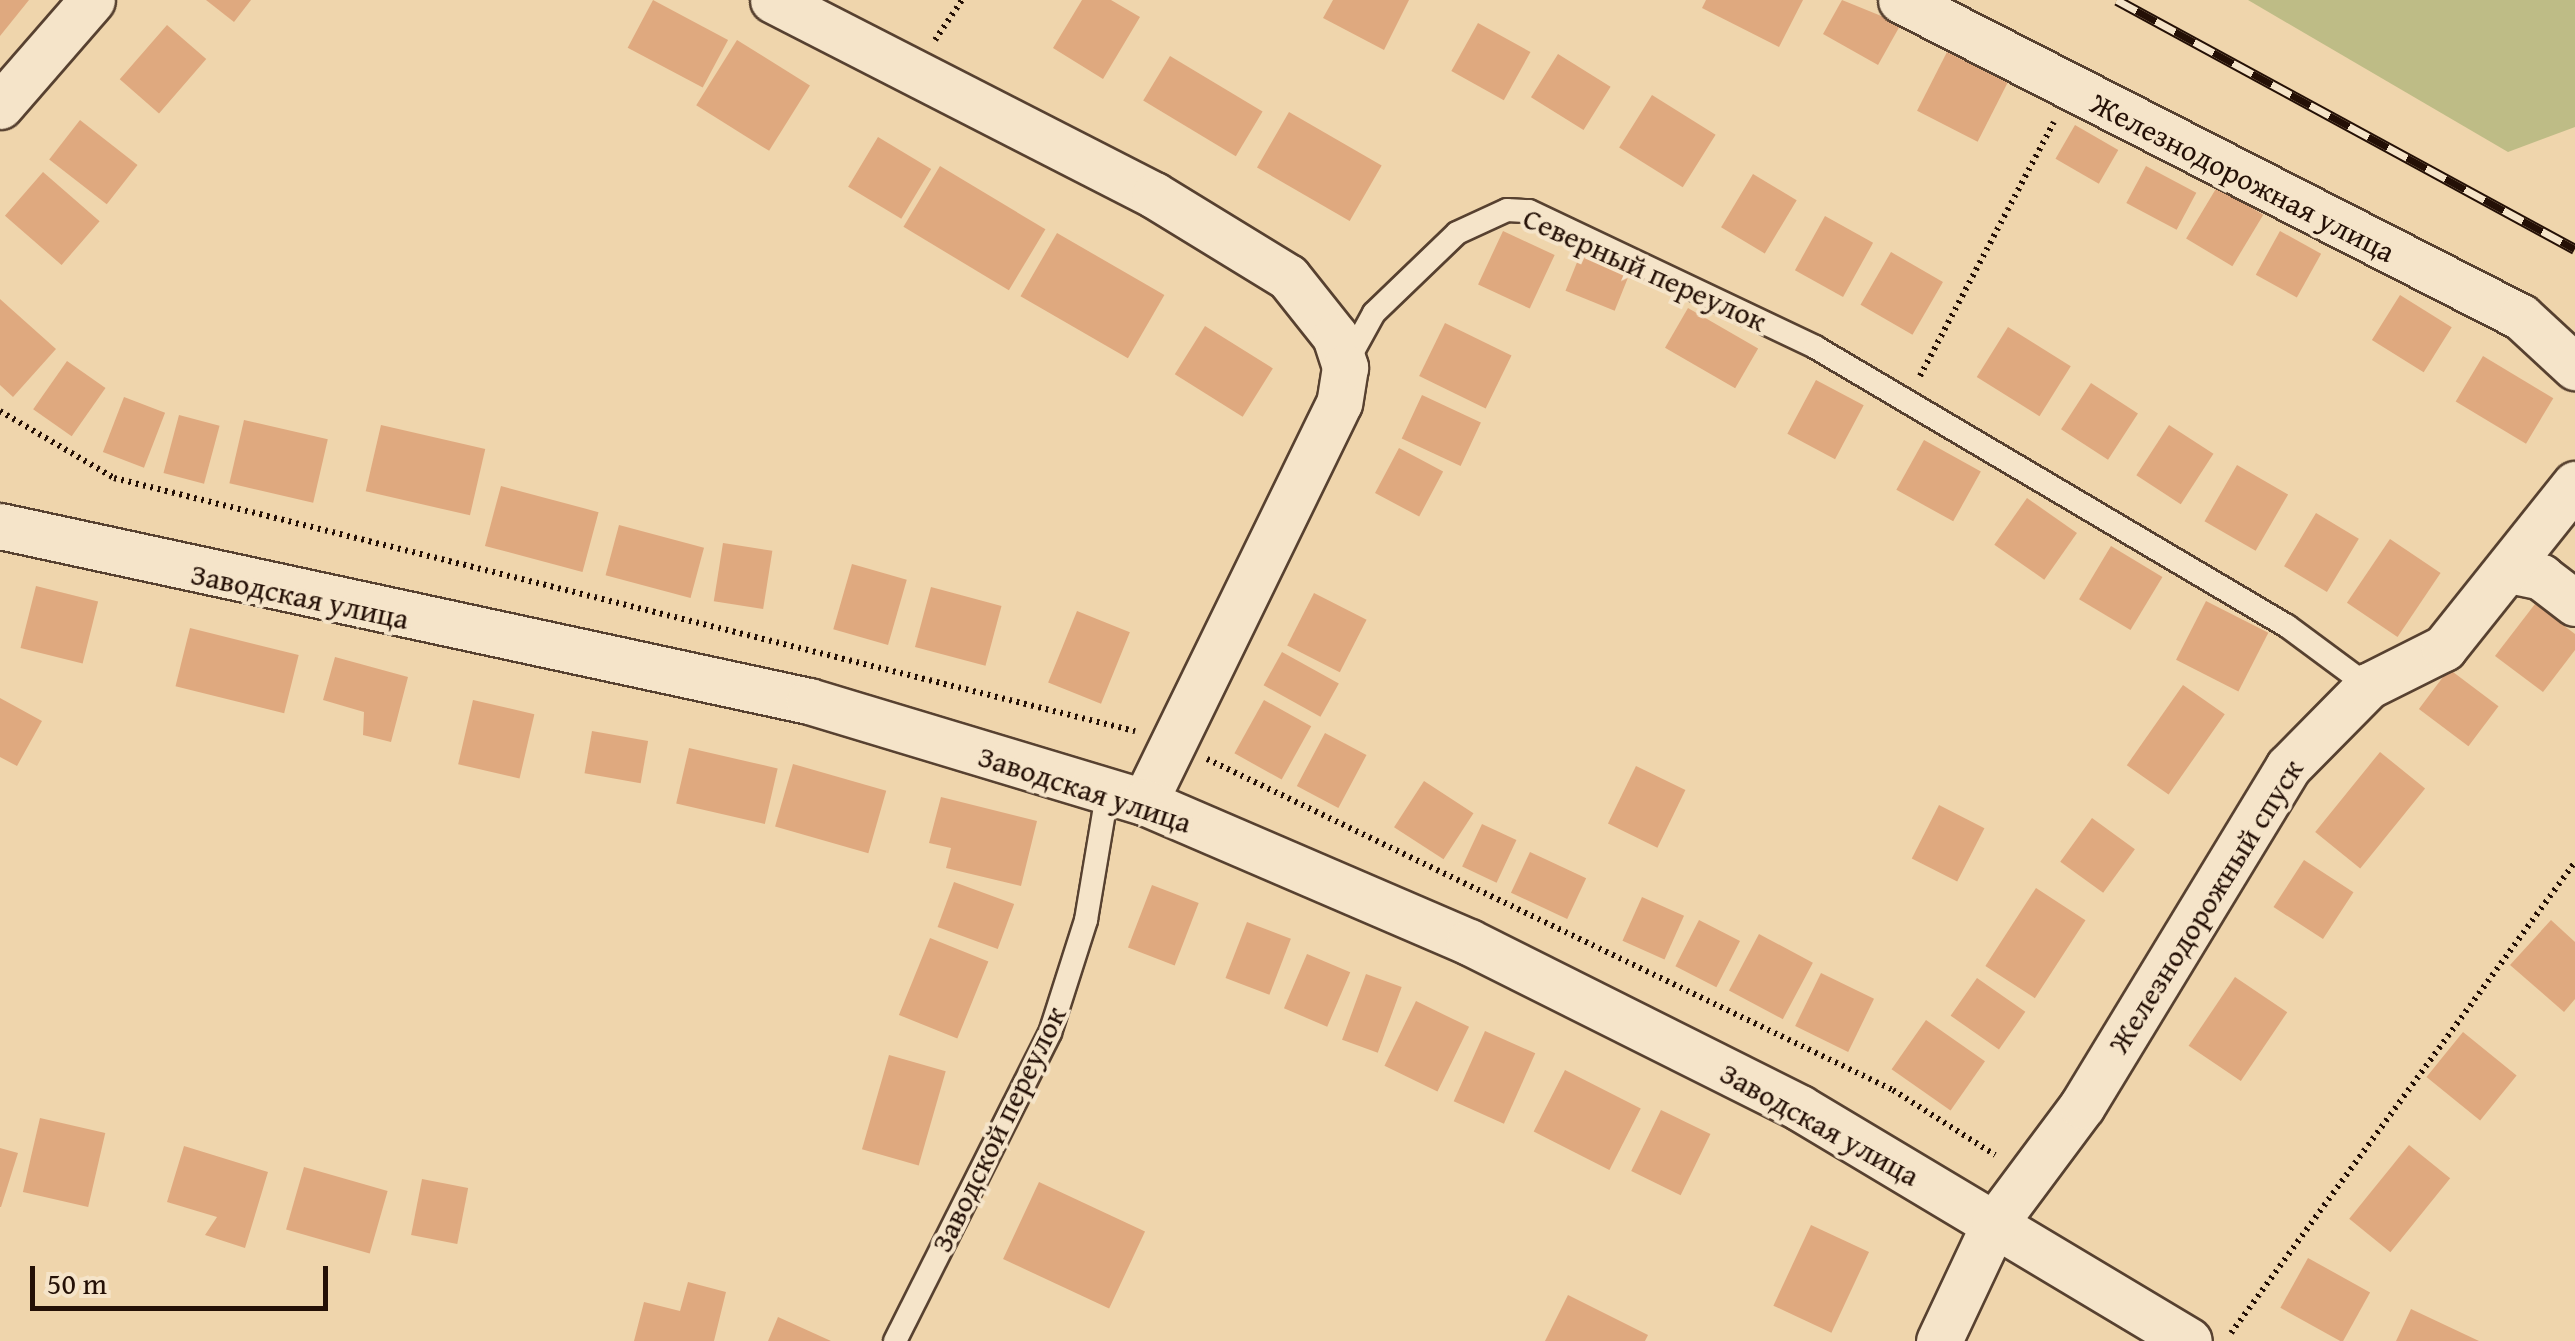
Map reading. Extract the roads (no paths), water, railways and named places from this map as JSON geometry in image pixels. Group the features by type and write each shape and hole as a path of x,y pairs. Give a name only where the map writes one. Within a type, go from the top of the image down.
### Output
{"street":[{"path":"0,106 92,0"},
{"path":"773,0 1154,195 1288,277 1318,308 1345,367"},
{"name":"Железнодорожная улица","path":"1901,0 2521,317 2575,367"},
{"name":"Заводской переулок","path":"1126,798 1316,456 1345,367"},
{"name":"Железнодорожный спуск","path":"1939,1341 1994,1224 2082,1106 2288,767 2368,686 2444,648 2575,484"},
{"name":"Заводская улица","path":"0,526 810,701 1126,798 1470,942 1800,1108 2189,1341"},
{"path":"2509,570 2541,578 2575,603"}],"lane":[{"name":"Северный переулок","path":"1345,367 1374,313 1414,270 1483,219 1529,211 1815,347 2287,626 2368,686"},
{"name":"Заводской переулок","path":"895,1341 1050,1033 1126,798"}],"railway":[{"path":"2117,0 2575,249"}]}
